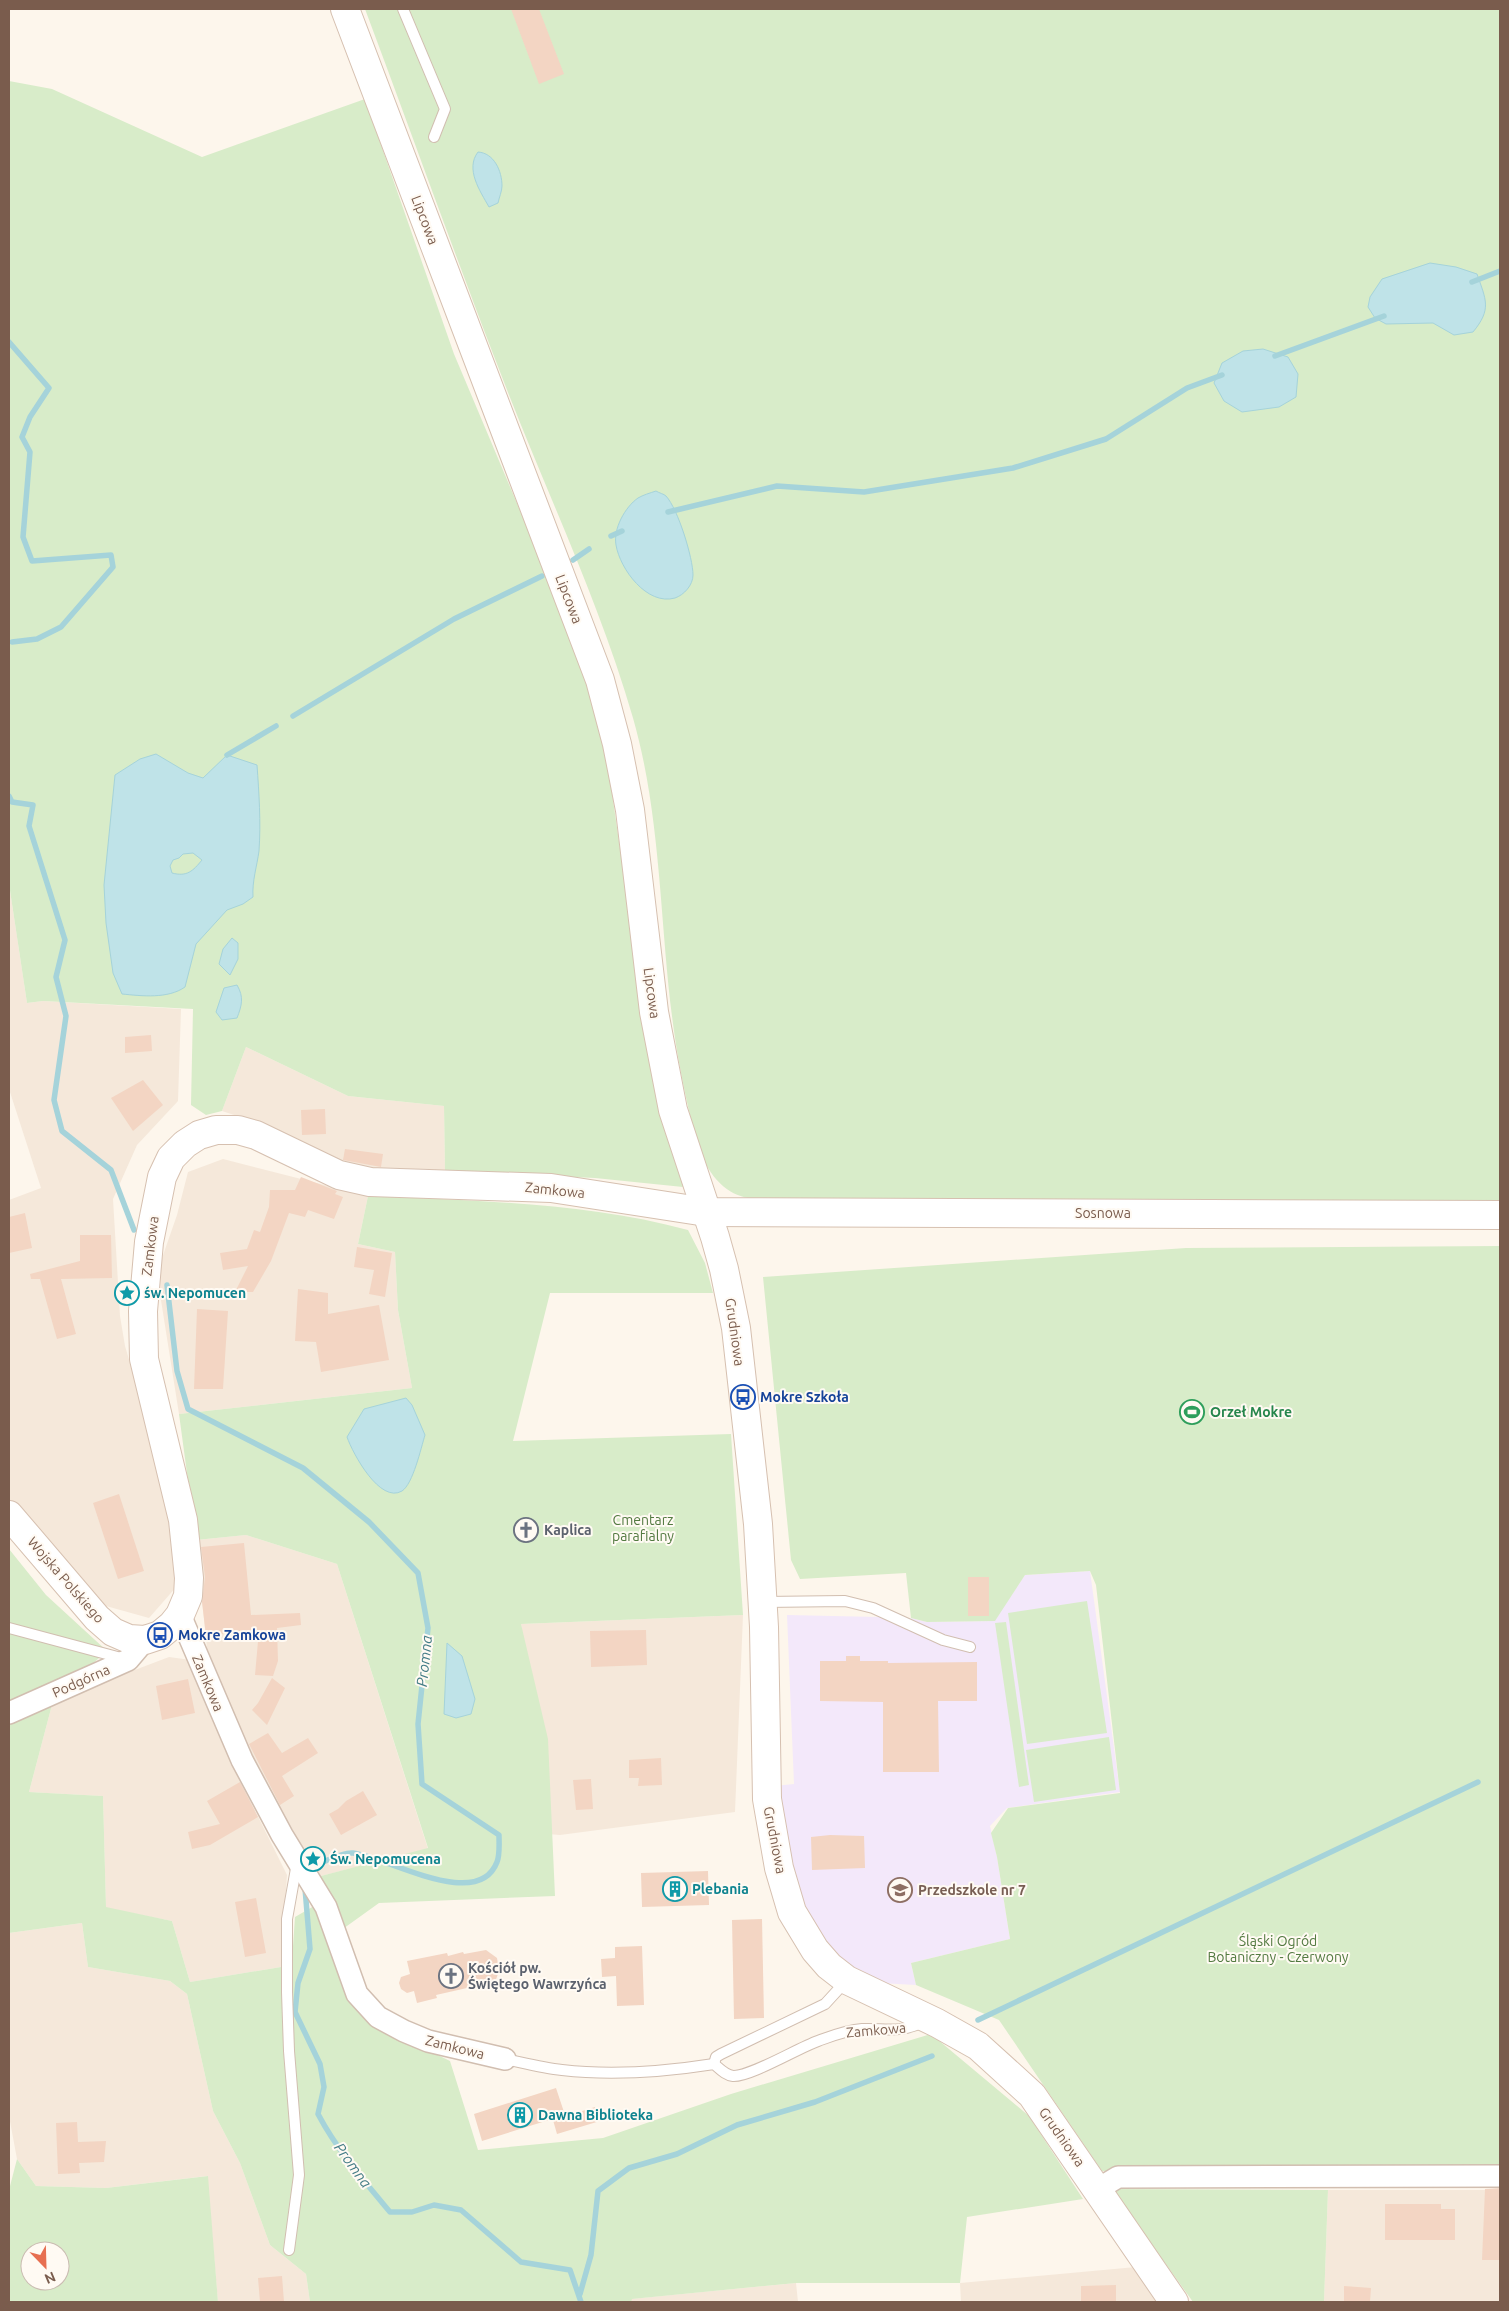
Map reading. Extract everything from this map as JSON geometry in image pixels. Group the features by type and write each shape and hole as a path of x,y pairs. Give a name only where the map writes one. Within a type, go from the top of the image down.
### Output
{"street":[{"name":"Lipcowa","path":"345,9 600,680 617,744 630,810 654,1012 673,1110 706,1212"},
{"name":"Zamkowa","path":"505,2059 428,2041 395,2026 372,2011 357,1994 326,1907 242,1760 180,1615 188,1596 189,1578 183,1520 144,1359 142,1336 148,1252 162,1177 171,1158 185,1144 199,1135 216,1130 238,1130 277,1144 311,1163 339,1175 370,1182 551,1188 706,1212"},
{"name":"Sosnowa","path":"706,1212 1500,1215"},
{"name":"Grudniowa","path":"706,1212 724,1269 736,1328 758,1524 762,1602 766,1799 779,1868 792,1912 802,1932 829,1966 847,1980 928,2019 978,2046 1032,2095 1174,2302"},
{"name":"Wojska Polskiego","path":"9,1515 104,1626 129,1639 137,1650"},
{"path":"137,1650 160,1635 180,1615"},
{"name":"Podgórna","path":"9,1713 137,1650"},
{"path":"1098,2189 1118,2177 1500,2176"}],"lane":[{"path":"403,9 445,109 434,137"},
{"path":"762,1602 845,1601 873,1608 943,1640 970,1647"},
{"path":"9,1628 137,1650"},
{"path":"289,2250 299,2176 289,2051 287,1919 298,1860"},
{"path":"714,2064 716,2057 720,2054 825,2004 847,1980"},
{"name":"Zamkowa","path":"505,2059 561,2070 616,2073 666,2072 714,2064 726,2074 741,2076 813,2043 843,2032 862,2029 888,2031 917,2025 928,2019"}],"shaded area":[{"path":"9,884 27,1003 43,1001 181,1009 178,1101 137,1145 113,1199 120,1316 125,1346 171,1501 177,1586 149,1618 106,1606 9,1505 9,1200 41,1188 9,1089"},
{"path":"246,1047 348,1096 444,1106 445,1171 361,1173 273,1128 222,1111"},
{"path":"223,1159 368,1196 358,1244 395,1252 398,1310 412,1388 179,1414 160,1294 161,1261 177,1215 188,1172"},
{"path":"246,1535 337,1564 428,1849 317,1877 269,1799 208,1658 196,1540"},
{"path":"1090,1571 1120,1792 1007,1808 990,1826 1010,1939 911,1963 916,1985 861,1982 807,1921 787,1859 774,1786 794,1784 787,1615 879,1617 905,1629 911,1618 927,1622 994,1621 1025,1575"},
{"path":"743,1615 735,1812 560,1835 548,1834 521,1624"},
{"path":"169,1657 191,1660 234,1768 287,1875 281,1967 190,1982 172,1921 106,1908 103,1796 29,1792 53,1701"},
{"path":"82,1923 88,1967 170,1981 187,1994 213,2111 240,2163 270,2245 306,2274 310,2302 218,2302 207,2176 106,2188 36,2186 17,2159 9,2116 9,1933"},
{"path":"1328,2190 1500,2190 1500,2302 1324,2302"},
{"path":"1136,2267 1161,2302 961,2302 960,2283"},
{"path":"796,2283 798,2302 631,2302 631,2299"}],"green space":[{"path":"365,9 1500,9 1500,1204 761,1200 738,1195 717,1181 708,1168 699,1148 681,1073 668,984 657,850 644,761 633,718 591,595 490,347"},
{"path":"9,81 52,89 202,157 365,99 454,354 581,655 600,710 628,904 656,1078 683,1187 595,1178 445,1171 444,1106 348,1096 246,1047 222,1111 206,1115 191,1105 193,1009 43,1001 27,1003 9,884"},
{"name":"Cmentarz parafialny","path":"368,1196 530,1204 570,1208 649,1221 688,1230 705,1263 713,1293 550,1293 513,1441 731,1434 743,1615 521,1624 548,1739 555,1896 379,1903 340,1931 317,1877 428,1848 337,1564 246,1535 196,1540 179,1414 412,1388 398,1310 395,1252 358,1244"},
{"name":"Śląski Ogród Botaniczny - Czerwony","path":"1500,1246 1500,2170 1102,2171 999,2020 916,1985 911,1963 1010,1939 997,1857 991,1833 1008,1808 1120,1793 1096,1585 1090,1571 1025,1575 995,1621 927,1622 911,1618 906,1573 800,1579 791,1560 763,1277 1186,1248"},
{"path":"9,1549 46,1595 107,1651 91,1665 9,1706"},
{"path":"1087,1601 1107,1733 1027,1744 1008,1613"},
{"path":"1006,1622 1029,1785 1019,1787 995,1623"},
{"path":"53,1701 29,1792 103,1796 106,1907 172,1921 190,1982 281,1967 291,1975 295,1917 314,1906 350,1996 409,2041 450,2061 478,2150 603,2138 731,2094 931,2034 1029,2116 1083,2199 967,2217 960,2283 796,2283 632,2299 631,2302 310,2302 306,2274 270,2245 240,2163 213,2111 187,1994 170,1981 88,1967 82,1923 9,1933 9,1721"},
{"path":"1109,1737 1116,1790 1034,1802 1026,1750"},
{"path":"17,2159 36,2186 106,2188 208,2176 218,2302 9,2302 9,2190"},
{"path":"1112,2189 1328,2190 1324,2302 1193,2302"}],"water":[{"path":"478,152 484,153 493,159 499,169 502,180 498,203 489,207 473,173 474,159"},
{"path":"1430,263 1456,267 1477,274 1485,298 1485,310 1483,317 1473,332 1454,335 1433,323 1386,324 1375,318 1368,307 1370,297 1382,279"},
{"path":"1263,349 1288,357 1298,374 1296,397 1279,407 1242,412 1224,401 1214,383 1222,363 1243,351"},
{"path":"656,491 666,496 671,502 684,534 692,567 693,579 690,586 685,592 675,598 665,599 655,596 636,584 623,565 616,545 618,525 629,507 638,498"},
{"path":"156,754 188,773 203,778 227,755 257,765 260,840 253,897 243,904 227,910 196,944 185,987 178,991 155,996 122,994 113,973 106,923 104,885 115,775 140,759","holes":["193,853 202,860 186,874 172,873 170,866 173,860 183,854"]},
{"path":"232,938 238,943 238,959 230,975 219,964 223,949"},
{"path":"237,985 242,1001 237,1018 222,1020 216,1012 224,988"},
{"path":"406,1398 412,1405 425,1435 410,1481 402,1491 394,1493 385,1490 368,1475 347,1437 364,1409"},
{"path":"447,1643 462,1656 475,1699 471,1714 456,1718 444,1714"}],"building":[{"path":"511,9 539,9 564,74 539,84"},
{"path":"151,1035 152,1051 125,1053 125,1037"},
{"path":"143,1080 163,1105 133,1131 111,1098"},
{"path":"325,1109 326,1134 302,1135 301,1110"},
{"path":"345,1149 383,1154 381,1167 343,1160"},
{"path":"301,1177 337,1191 335,1194 343,1197 334,1219 308,1210 305,1217 289,1213 271,1261 253,1292 235,1292 248,1266 223,1270 220,1253 247,1249 254,1230 260,1232 269,1207 270,1190 295,1190"},
{"path":"25,1213 32,1248 9,1253 9,1217"},
{"path":"80,1235 111,1235 112,1278 61,1279 76,1334 57,1339 40,1279 31,1279 30,1274 80,1261"},
{"path":"357,1247 392,1253 385,1297 369,1294 374,1270 354,1267"},
{"path":"298,1289 328,1293 328,1314 379,1305 389,1360 321,1372 316,1342 295,1341"},
{"path":"197,1309 228,1311 223,1389 194,1389"},
{"path":"119,1494 144,1571 118,1579 93,1503"},
{"name":"Kaplica","path":"533,1521 534,1537 519,1538 518,1522"},
{"path":"244,1543 251,1615 300,1613 301,1625 277,1628 278,1661 273,1676 255,1675 259,1630 206,1636 202,1602 205,1577 201,1547"},
{"path":"968,1577 989,1577 989,1616 968,1616"},
{"path":"646,1630 647,1665 591,1667 590,1631"},
{"path":"846,1656 860,1656 860,1661 888,1661 888,1663 977,1662 977,1701 938,1701 939,1772 883,1772 883,1702 820,1701 820,1661 846,1661"},
{"path":"272,1678 285,1688 267,1725 252,1710"},
{"path":"188,1679 195,1713 162,1720 156,1686"},
{"path":"268,1733 282,1753 308,1738 318,1753 282,1776 294,1796 280,1805 249,1744"},
{"path":"661,1758 662,1785 638,1786 639,1778 629,1778 629,1760"},
{"path":"591,1779 593,1809 576,1810 573,1780"},
{"path":"240,1782 258,1817 210,1845 192,1849 188,1832 220,1824 207,1801"},
{"path":"363,1791 377,1815 341,1835 329,1814"},
{"path":"830,1835 864,1836 865,1868 812,1870 811,1837"},
{"name":"Plebania","path":"708,1871 709,1905 642,1907 641,1873"},
{"path":"256,1898 266,1953 245,1957 235,1902"},
{"path":"762,1919 764,2018 734,2019 732,1920"},
{"path":"642,1946 644,2005 617,2006 616,1976 602,1977 601,1959 615,1958 615,1947"},
{"name":"Kościół pw. Świętego Wawrzyńca","path":"486,1950 497,1958 499,1971 494,1985 489,1983 436,1995 437,1998 417,2003 414,1991 407,1993 401,1989 399,1983 401,1977 410,1974 407,1961 447,1953 448,1956 463,1952 464,1954"},
{"name":"Dawna Biblioteka","path":"556,2088 565,2115 482,2141 474,2114"},
{"path":"595,2107 600,2121 557,2134 553,2120"},
{"path":"77,2122 78,2142 106,2141 104,2162 79,2163 80,2173 58,2174 56,2123"},
{"path":"1500,2188 1500,2260 1482,2260 1485,2189"},
{"path":"1385,2204 1441,2204 1441,2209 1455,2209 1455,2240 1385,2240"},
{"path":"282,2276 284,2302 260,2302 258,2278"},
{"path":"1116,2285 1116,2302 1081,2302 1081,2286"},
{"path":"1344,2286 1371,2288 1370,2302 1344,2302"}],"waterway":[{"path":"1472,282 1500,271"},
{"path":"1275,356 1384,316"},
{"path":"9,342 49,388 30,417 22,437 30,452 23,537 32,561 111,555 113,567 61,627 37,639 12,642"},
{"path":"668,512 777,486 864,492 1013,468 1106,439 1187,388 1222,375"},
{"path":"611,536 622,531"},
{"path":"573,560 589,549"},
{"path":"293,716 454,619 542,576"},
{"path":"227,755 276,726"},
{"path":"9,796 12,802 33,805 29,826 65,940 56,977 66,1016 54,1100 62,1131 111,1170 134,1230"},
{"name":"Promna","path":"167,1285 177,1371 188,1409 303,1468 369,1522 418,1573 428,1628 418,1724 422,1784 499,1835 497,1862 487,1876 471,1882 452,1882 431,1878 353,1853 340,1855 316,1865"},
{"path":"978,2020 1478,1782"},
{"name":"Promna","path":"305,1888 310,1949 298,1983 295,2012 320,2064 324,2087 318,2114 325,2127 351,2165 390,2212 412,2212 434,2205 461,2210 521,2262 570,2270 581,2302"},
{"path":"580,2294 591,2255 598,2191 629,2168 677,2154 737,2125 815,2102 932,2056"}],"place":[{"name":"św. Nepomucen","path":"127,1293"},
{"name":"Mokre Szkoła","path":"743,1397"},
{"name":"Orzeł Mokre","path":"1192,1412"},
{"name":"Kaplica","path":"526,1530"},
{"name":"Mokre Zamkowa","path":"160,1635"},
{"name":"Św. Nepomucena","path":"313,1859"},
{"name":"Plebania","path":"675,1889"},
{"name":"Przedszkole nr 7","path":"900,1890"},
{"name":"Kościół pw. Świętego Wawrzyńca","path":"451,1976"},
{"name":"Dawna Biblioteka","path":"520,2115"}]}
